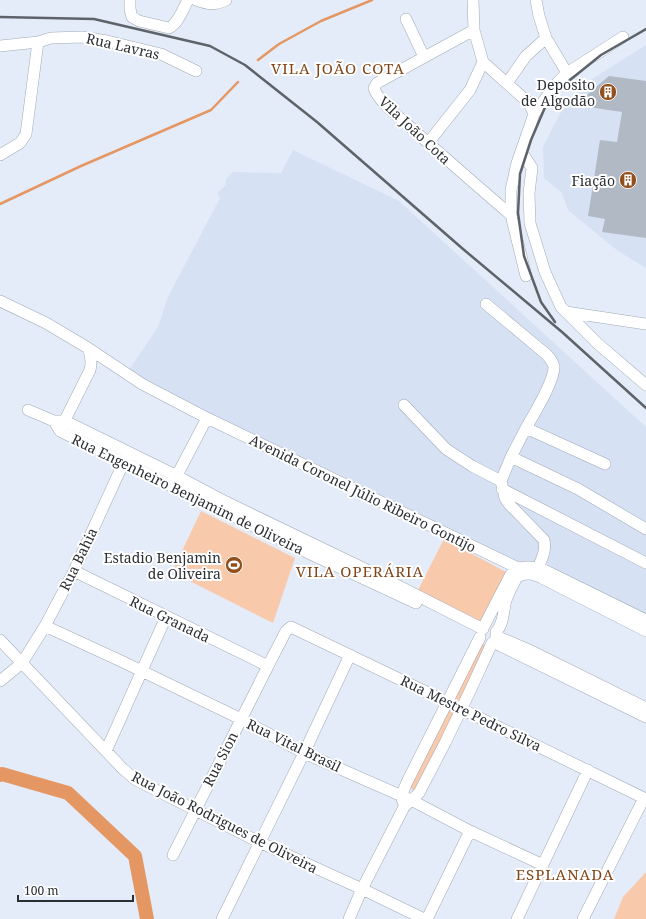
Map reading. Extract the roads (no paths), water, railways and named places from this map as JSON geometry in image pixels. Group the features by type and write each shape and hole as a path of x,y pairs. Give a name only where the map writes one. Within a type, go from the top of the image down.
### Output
{"street":[{"path":"130,4 132,17 139,21 169,28 176,23 188,0"},
{"path":"196,0 212,5 226,0"},
{"path":"473,0 474,30 483,62 529,103 534,114"},
{"path":"536,0 546,38 567,73"},
{"path":"406,19 424,57"},
{"name":"Vila João Cota","path":"474,30 377,83 374,88 378,96 428,143 511,215"},
{"name":"Rua Lavras","path":"0,46 73,36 107,41 162,54 196,71"},
{"path":"526,276 511,215 511,190 534,114 557,83 567,73 623,37"},
{"path":"507,83 526,56 546,38"},
{"path":"0,155 20,143 26,134 38,42"},
{"path":"428,143 470,90 483,62"},
{"path":"521,153 532,168 529,193 530,223 545,272 561,307 597,343 646,385"},
{"name":"Avenida Coronel Júlio Ribeiro Gontijo","path":"0,301 46,323 88,348 142,384 207,418 527,572 613,609 646,620"},
{"path":"406,801 419,793 462,709 501,625 507,598 544,550 545,545 544,540 509,504 501,485 511,457 553,377 554,367 552,360 546,354 486,304"},
{"path":"566,312 646,324"},
{"path":"60,424 90,370 91,364 88,348"},
{"path":"404,405 446,449 501,485 646,563"},
{"name":"Rua Engenheiro Benjamim de Oliveira","path":"28,410 60,424 174,480 226,502 481,632 489,627 492,628 494,638"},
{"path":"174,480 207,418"},
{"path":"526,428 605,464"},
{"name":"Rua Bahia","path":"0,681 22,663 45,626 74,571 126,457"},
{"path":"511,457 578,489 646,529"},
{"name":"Rua Granada","path":"74,571 268,666"},
{"path":"349,919 362,889 406,801 410,776 508,578 512,572 527,572"},
{"name":"Avenida Coronel Júlio Ribeiro Gontijo","path":"613,609 646,631"},
{"path":"106,752 166,617"},
{"name":"Rua Vital Brasil","path":"45,626 142,670 304,753 542,865"},
{"name":"Rua Sion","path":"173,855 194,809 286,631 291,628 295,628"},
{"name":"Rua Mestre Pedro Silva","path":"295,628 645,798"},
{"path":"494,638 529,650 577,679 646,717"},
{"name":"Rua João Rodrigues de Oliveira","path":"0,640 106,752 136,780 259,842 426,919"},
{"path":"222,919 304,753 350,655"},
{"path":"577,679 646,708"},
{"path":"517,919 588,770"},
{"path":"583,919 645,798"},
{"path":"426,919 470,831"}],"waterway":[{"path":"258,60 279,44 321,21 372,0"},
{"path":"0,204 81,166 211,110 238,82"},
{"path":"0,775 2,774 68,793 135,856 147,919"}],"railway":[{"path":"0,17 94,19 210,46 245,65 317,122 463,249 562,332 646,408"},
{"path":"555,322 541,302 524,256 518,213 520,174 531,140 546,105 570,80 601,55 646,29"}],"place":[{"name":"Deposito de Algodão","path":"608,92"},
{"name":"Fiação","path":"628,180"},
{"name":"Estadio Benjamin de Oliveira","path":"234,565"}],"district":[{"name":"VILA JOÃO COTA","path":"338,68"},
{"name":"VILA OPERÁRIA","path":"360,571"},
{"name":"ESPLANADA","path":"565,874"}]}
